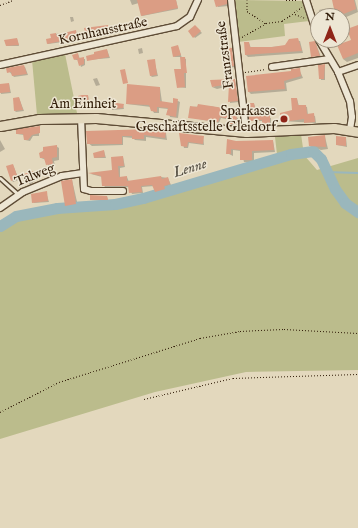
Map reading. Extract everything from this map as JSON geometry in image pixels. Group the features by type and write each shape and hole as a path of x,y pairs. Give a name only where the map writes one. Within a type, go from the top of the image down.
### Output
{"main road":[{"name":"Am Einheit","path":"0,126 23,120 81,118 140,120 246,132 329,128 354,131"}],"street":[{"name":"Kornhausstraße","path":"0,65 177,26 190,17 198,0"},
{"name":"Franzstraße","path":"231,0 246,132"},
{"path":"306,1 310,14"},
{"path":"323,48 338,72 351,106 354,131"},
{"path":"272,67 329,59"},
{"path":"338,72 358,66"},
{"path":"81,118 84,187 87,191 123,191"},
{"name":"Talweg","path":"0,208 18,194 62,176 83,173"}],"lane":[{"path":"0,178 18,194"}],"path":[{"path":"0,5 13,0"},
{"path":"247,0 247,12 266,23"},
{"path":"286,0 297,0"},
{"path":"236,40 266,23 282,22 294,14 306,1"},
{"path":"294,14 310,20"},
{"path":"240,73 272,67"},
{"path":"0,412 59,382 200,338 264,330 358,333"},
{"path":"144,399 233,378 358,374"}],"green space":[{"path":"234,0 304,1 309,21 284,24 285,36 238,42"},
{"path":"65,54 77,113 37,115 32,60"},
{"path":"301,134 304,155 317,170 358,158 358,370 246,372 155,392 0,439 0,222 15,213 41,209 121,207 178,192 215,177 278,163 275,137"}],"building":[{"path":"137,0 176,0 178,8 141,16"},
{"path":"214,0 227,0 227,4 216,7"},
{"path":"332,0 354,0 356,9 350,11 350,8 334,8"},
{"path":"108,25 109,32 86,36 84,28"},
{"path":"195,25 201,31 193,38 188,31"},
{"path":"358,25 358,53 343,59 338,48 350,48 350,28"},
{"path":"76,30 77,38 47,44 46,39 51,38 50,34 56,33 56,35"},
{"path":"17,38 19,45 6,46 4,40"},
{"path":"298,38 302,51 245,55 244,42 249,42 250,47 272,47 285,45 289,39"},
{"path":"309,42 310,48 317,48 320,56 311,57"},
{"path":"178,45 181,55 173,57 171,47"},
{"path":"223,47 232,48 234,66 224,67"},
{"path":"107,49 109,57 87,61 86,56 94,54 94,52"},
{"path":"78,53 79,58 84,57 84,64 79,66 77,59 74,60 72,55"},
{"path":"180,57 185,57 187,73 184,73 185,87 177,88 174,69 181,69"},
{"path":"155,59 157,75 150,76 147,60"},
{"path":"325,64 324,79 319,79 318,65"},
{"path":"24,65 27,74 12,76 11,72 7,73 6,68"},
{"path":"300,68 301,76 284,81 285,89 248,92 246,76 291,71 291,69"},
{"path":"125,69 128,83 123,84 120,70"},
{"path":"235,79 238,101 228,102 229,84 212,87 210,80"},
{"path":"9,83 10,92 0,93 0,84"},
{"path":"127,84 160,87 160,101 173,103 173,98 178,99 176,117 166,115 168,108 157,107 157,112 151,111 149,105 126,104"},
{"path":"88,95 89,104 79,105 78,96"},
{"path":"19,97 23,110 14,111 13,98"},
{"path":"291,98 297,98 298,105 306,105 307,114 314,113 315,122 304,123 304,119 290,121 288,119 280,121 280,113 292,110"},
{"path":"110,102 124,104 123,108 110,109"},
{"path":"247,103 254,103 255,108 260,107 261,115 270,115 270,125 262,125 262,120 249,121"},
{"path":"198,104 230,109 230,115 237,116 236,124 228,124 229,119 220,117 218,122 188,118 190,106 197,107"},
{"path":"40,126 40,133 32,135 28,140 24,140 23,134 16,134 16,129"},
{"path":"151,129 166,132 165,138 144,135 144,139 132,139 132,136 122,136 122,144 87,144 86,131"},
{"path":"179,133 204,136 203,144 188,142 187,147 181,146"},
{"path":"325,135 326,147 309,146 308,137"},
{"path":"336,136 346,137 346,146 336,145"},
{"path":"227,139 236,141 273,140 274,150 252,151 252,160 240,160 240,150 231,149 231,154 226,154"},
{"path":"57,145 57,157 52,158 53,164 46,165 44,158 40,158 39,153 43,151 43,147"},
{"path":"104,150 105,157 94,158 93,153"},
{"path":"123,156 124,166 118,166 119,177 127,176 127,181 161,176 162,179 168,177 170,184 164,186 165,189 155,192 152,185 141,186 142,192 129,193 128,186 102,186 101,176 88,173 112,170 111,157"},
{"path":"13,164 18,178 11,181 6,166"},
{"path":"33,171 36,178 27,184 24,174"},
{"path":"72,179 76,204 65,206 61,181"},
{"path":"47,191 48,201 32,203 31,194"},
{"path":"90,195 107,196 108,200 90,200"}],"waterway":[{"name":"Lenne","path":"0,226 16,216 57,208 115,204 143,198 291,154 313,151 321,159 335,189 345,203 358,212"},
{"path":"326,172 358,173"}],"place":[{"name":"Sparkasse Geschäftsstelle Gleidorf","path":"284,119"}]}
